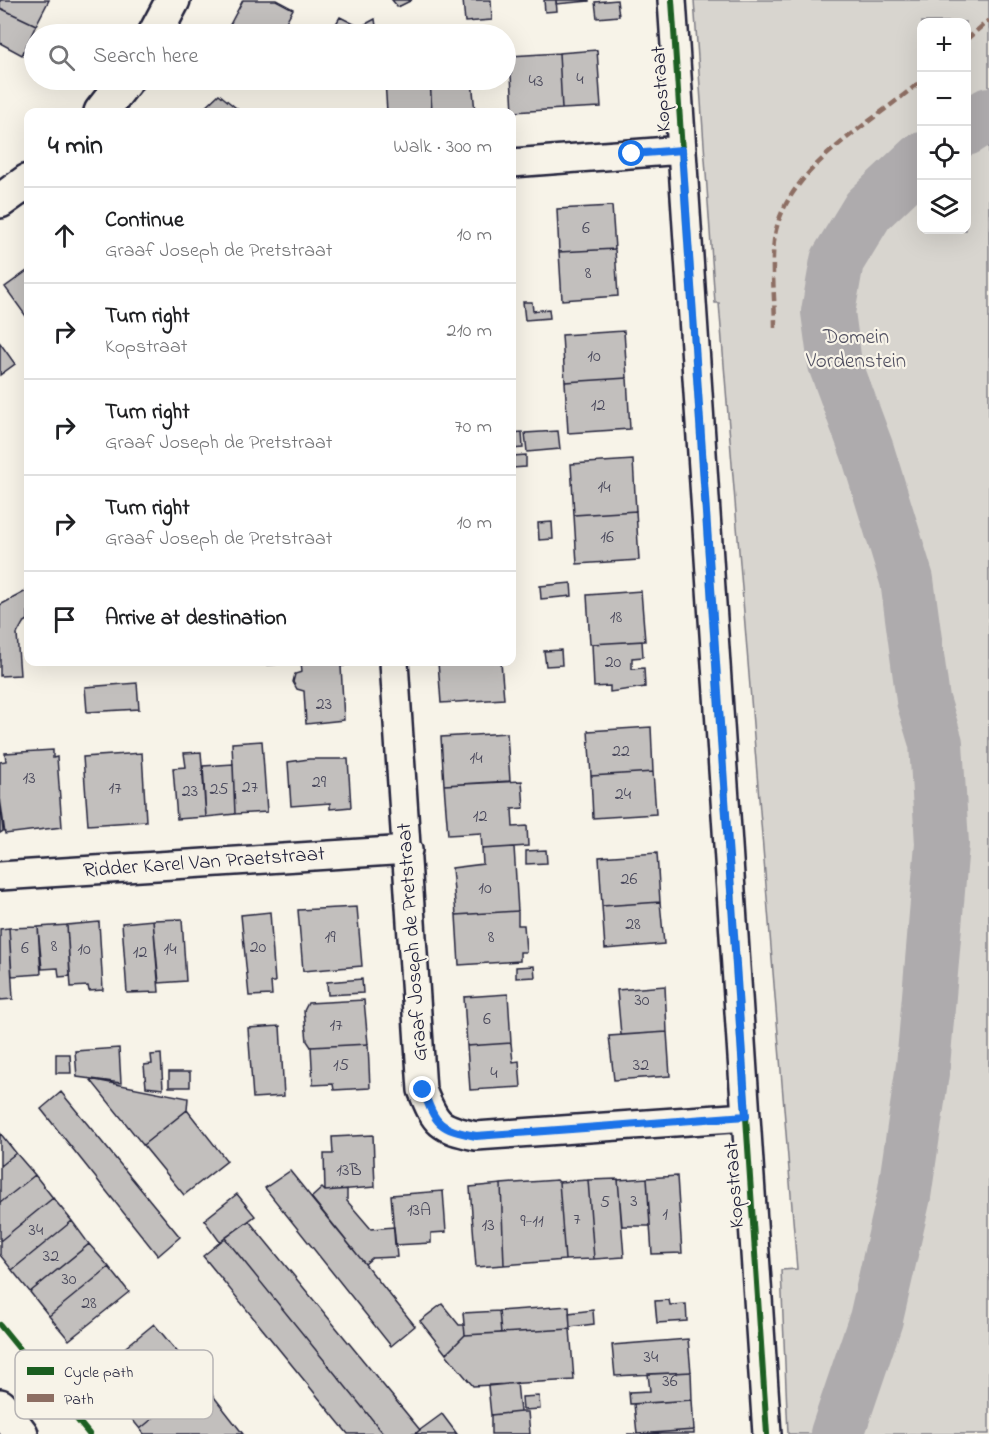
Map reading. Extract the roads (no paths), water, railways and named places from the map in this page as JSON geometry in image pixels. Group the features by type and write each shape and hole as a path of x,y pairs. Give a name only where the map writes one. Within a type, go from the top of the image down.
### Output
{"street":[{"path":"160,24 173,0"},
{"name":"Kopstraat","path":"672,0 767,1434"},
{"path":"104,108 118,90"},
{"path":"516,163 682,150"},
{"path":"0,201 24,184"},
{"name":"Graaf Joseph de Pretstraat","path":"394,666 423,1090 433,1116 448,1130 476,1136 746,1116"},
{"name":"Ridder Karel Van Praetstraat","path":"0,876 408,850"}],"waterway":[{"path":"971,126 989,114"},
{"path":"837,1434 876,1319 904,1196 923,1066 942,844 936,743 923,700 907,580 867,450 835,364 828,312 837,261 868,210 917,164"}],"park label":[{"name":"Domein Vordenstein","path":"856,350"}]}
